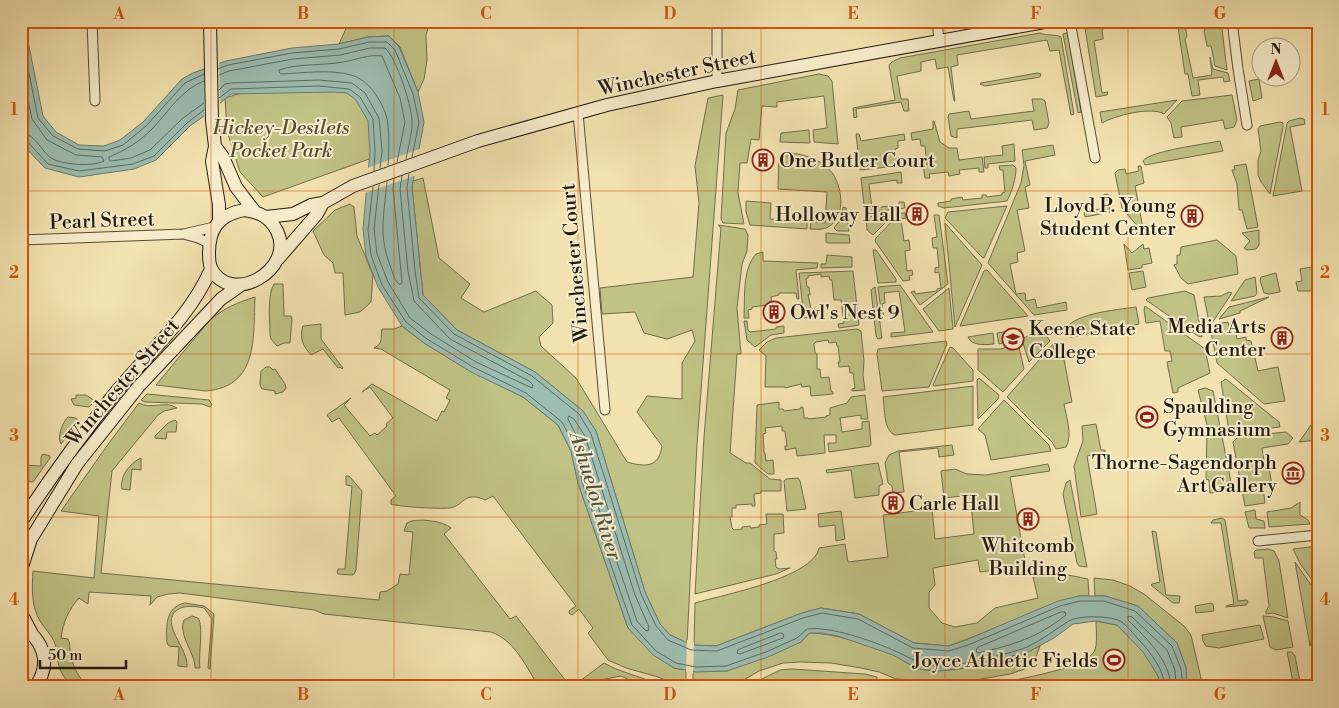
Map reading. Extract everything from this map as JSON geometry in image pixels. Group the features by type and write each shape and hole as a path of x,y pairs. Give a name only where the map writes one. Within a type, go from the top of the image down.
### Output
{"street":[{"path":"92,21 95,101"},
{"path":"210,21 212,120 215,146 212,161 219,205 216,225 209,243 210,262 212,269 225,282 241,285 263,276 272,269 278,259 279,236 274,225 236,187 223,156 215,146"},
{"path":"716,80 717,21"},
{"path":"937,21 940,40"},
{"name":"Winchester Street","path":"261,214 293,214 311,205 323,203 353,186 432,156 578,113 716,80 1050,21"},
{"path":"1070,21 1095,158"},
{"path":"1232,21 1248,125"},
{"name":"Winchester Court","path":"578,113 604,410"},
{"name":"Winchester Street","path":"278,259 317,214 323,203"},
{"path":"216,225 222,218 232,212 244,210 261,214"},
{"name":"Pearl Street","path":"21,240 184,234 216,225"},
{"name":"Pearl Street","path":"184,234 209,243"},
{"name":"Winchester Street","path":"21,522 65,457 116,392 196,298 212,269"},
{"name":"Winchester Street","path":"21,570 31,539 77,464 139,386 221,299 241,285"},
{"path":"1258,541 1318,535"},
{"path":"21,613 26,629 39,642 44,655 44,668 40,680 35,687"}],"green space":[{"path":"347,21 430,21 426,35 427,60 424,79 418,92 400,47 389,36 368,37 339,44 348,24"},
{"path":"1123,21 1150,21 1102,29 1103,39 1094,41 1102,93 1108,92 1107,95 1096,97 1085,28"},
{"path":"1181,21 1221,21 1227,70 1215,66 1211,46 1207,46 1204,31 1205,23 1185,25 1187,36 1185,39 1193,78 1212,75 1210,57 1213,69 1228,73 1230,81 1224,82 1223,77 1198,80 1200,95 1192,96 1188,74 1185,74 1178,27"},
{"path":"1040,33 1061,37 1074,114 1071,115 1059,50 1050,51 1047,40 957,55 958,65 951,67 955,101 948,67 937,69 935,59 921,62 921,71 897,76 901,99 908,99 909,111 904,111 901,102 856,109 857,117 854,118 853,108 895,100 889,65 900,58"},
{"path":"1068,33 1081,112 1078,113 1063,34"},
{"path":"819,74 828,76 832,81 838,144 814,142 813,130 827,128 824,96 777,102 777,107 762,106 759,140 751,139 747,163 740,163 738,193 744,224 723,223 721,219 726,133 735,109 738,90"},
{"path":"1041,74 1040,77 985,86 980,84 981,83"},
{"path":"1252,80 1252,88 1260,88 1262,98 1253,101 1249,81"},
{"name":"Hickey-Desilets Pocket Park","path":"330,83 371,107 372,158 263,197 240,172 227,131 225,98 245,92"},
{"path":"723,95 697,444 687,643 670,635 660,624 645,592 596,431 583,411 535,372 457,330 423,295 412,187 413,181 423,178 439,258 470,284 461,298 484,312 536,291 552,305 553,323 539,337 541,346 576,378 627,462 640,465 650,464 658,458 662,446 637,412 647,396 682,399 682,363 695,341 692,330 667,339 644,333 635,312 602,314 600,288 693,277 699,203 695,166 708,98"},
{"path":"1232,95 1237,120 1234,127 1225,129 1223,120 1181,127 1182,137 1174,138 1171,123 1167,117 1182,101"},
{"path":"1032,99 1042,99 1045,101 1049,123 1047,128 1034,130 1032,120 957,129 957,138 951,136 949,114 969,111 971,119 1034,111"},
{"path":"1177,100 1164,114 1142,111 1123,115 1102,123 1100,112"},
{"path":"1300,118 1304,119 1305,124 1290,127 1302,191 1273,196 1287,123"},
{"path":"933,121 940,142 949,148 957,148 959,160 982,157 984,172 979,172 979,168 959,170 960,174 949,176 948,172 929,174 930,178 925,178 923,165 927,165 925,146 921,146 920,139 912,140 911,133 933,129"},
{"path":"1283,123 1283,127 1270,194 1258,175 1258,160 1261,151 1258,129 1260,126"},
{"path":"809,130 810,143 780,142 781,133"},
{"path":"856,134 859,134 861,141 904,134 905,140 898,141 898,148 895,149 897,166 860,170"},
{"path":"1220,141 1223,151 1145,165 1143,161 1147,157 1166,151"},
{"path":"1014,144 1015,161 988,164 988,168 985,168 984,157 1003,155 1002,146"},
{"path":"1053,145 1055,155 1025,161 1030,185 1025,187 1029,208 1017,210 1025,251 1017,253 1018,262 1010,264 1016,294 1025,293 1026,301 1035,299 1037,308 1066,302 1067,310 1034,315 988,263 1021,183 1024,165 1022,150"},
{"path":"792,153 820,162 829,169 836,180 839,188 840,211 837,218 826,228 810,229 811,222 825,223 827,192 778,189 779,156 792,156"},
{"path":"1246,164 1258,227 1247,229 1242,210 1239,210 1237,184 1232,170 1235,170 1234,166"},
{"path":"1013,165 1016,168 1015,176 1007,201 944,208 938,206 938,203 962,197 963,200 982,198 982,195 987,197 1002,195 1005,192 1003,170 1000,170 999,166"},
{"path":"1138,166 1141,166 1144,183 1135,186 1143,228 1140,229 1122,208 1115,173 1118,170 1125,169 1126,174 1139,171"},
{"path":"901,172 902,183 897,183 897,180 869,184 872,208 899,205 899,202 904,202 905,208 865,213 861,178"},
{"path":"1108,194 1110,212 1085,217 1084,212 1105,208 1103,195"},
{"path":"746,201 771,203 770,219 807,222 807,229 750,225 746,212"},
{"path":"350,204 354,207 357,236 373,275 371,302 360,312 345,315 343,273 335,273 333,263 324,255 313,231 335,210"},
{"path":"1007,206 984,258 945,218 948,212"},
{"path":"843,207 846,208 849,231 837,231 834,228 841,219"},
{"path":"900,213 905,213 906,218 901,219 904,241 909,240 910,250 905,251 907,271 912,270 913,275 909,276 910,280 903,281 875,241"},
{"path":"891,214 892,216 873,235 867,230 866,217"},
{"path":"934,215 939,215 948,284 920,305 911,292 915,291 915,294 937,291 937,289 941,288 939,272 935,273 935,268 939,267 937,248 933,248 932,238 937,237"},
{"path":"945,223 982,265 955,327"},
{"path":"718,225 745,229 748,235 747,251 742,264 737,308 741,354 737,354 730,453 746,463 750,463 770,479 781,480 781,491 761,491 761,493 754,494 755,506 752,506 752,504 736,505 736,508 732,508 732,517 730,517 732,528 734,530 750,526 751,528 759,527 759,525 767,524 766,514 783,514 784,533 774,534 776,567 779,569 790,568 776,574 695,594 704,437 721,228"},
{"path":"1259,230 1259,245 1256,249 1247,250 1244,248 1250,241 1242,233"},
{"path":"826,233 849,235 850,243 828,243 826,242"},
{"path":"1217,240 1236,256 1238,274 1188,284 1181,278 1174,265 1177,264 1177,255 1180,255 1181,247"},
{"path":"1124,244 1132,253 1143,244 1144,249 1149,248 1152,263 1142,265 1142,268 1128,270"},
{"path":"873,250 876,250 896,279 896,282 878,283"},
{"path":"763,252 763,261 818,263 817,268 796,270 799,299 797,299 796,293 779,293 779,295 771,297 772,307 768,307 768,305 752,307 752,309 748,310 749,318 744,318 745,284 748,268 756,254"},
{"path":"827,255 852,257 852,267 821,268 821,264 826,264"},
{"path":"1318,266 1318,291 1298,291 1296,282 1302,281 1300,269"},
{"path":"987,270 1028,316 960,326 984,271"},
{"path":"853,271 859,325 839,328 838,324 844,323 841,300 834,300 832,280 830,280 829,276 821,277 821,274 808,276 806,279 807,287 809,287 810,295 808,295 813,317 804,318 799,273"},
{"path":"1143,271 1146,287 1132,290 1129,273"},
{"path":"1276,273 1280,292 1264,293 1260,280 1261,277"},
{"path":"1255,277 1257,293 1255,296 1231,301 1245,280"},
{"path":"274,284 283,284 284,316 291,316 292,318 290,343 277,346 271,339 269,316 270,294"},
{"path":"900,285 933,332 891,337 891,333 905,332 899,291 884,293 885,303 882,304 884,318 882,318 878,287"},
{"path":"875,287 882,338 878,339 876,336 871,290"},
{"path":"949,288 953,329 939,331 923,309"},
{"path":"1185,291 1194,295 1202,337 1146,300"},
{"path":"1229,292 1232,293 1212,323 1209,322 1204,297 1221,296"},
{"path":"255,297 253,343 250,358 236,380 223,387 206,391 156,385 209,321 230,306"},
{"path":"1269,297 1240,311 1240,313 1219,319 1229,307"},
{"path":"1145,306 1205,349 1210,373 1178,388 1178,392 1173,393 1167,362 1172,361 1170,351 1165,351 1160,321 1146,323"},
{"path":"1136,307 1139,324 1071,337 1063,334 1074,321 1083,317 1106,311"},
{"path":"744,321 747,321 750,332 776,329 776,327 784,326 784,333 771,335 755,347 747,340"},
{"path":"1228,322 1231,334 1236,333 1237,339 1246,337 1246,340 1251,341 1258,371 1278,367 1285,401 1264,404 1217,363 1211,332 1216,324"},
{"path":"321,324 321,339 342,369 338,368 323,349 311,355 304,345 301,334 303,326"},
{"path":"402,326 424,343 465,368 523,397 558,425 571,451 578,483 628,628 674,668 686,670 686,684 683,687 608,660 588,633 593,628 579,609 572,615 569,613 576,606 493,496 485,500 478,497 468,498 458,505 449,508 420,508 391,504 391,500 396,496 339,418 332,422 327,415 351,398 344,405 370,436 375,433 377,435 393,418 370,387 362,392 372,384 437,421 450,400 446,398 450,390 381,349 374,348 380,342 382,329 394,329"},
{"path":"857,329 861,331 865,390 852,391 855,388 853,373 850,373 849,366 839,367 838,346 836,342 829,343 828,340 814,344 815,353 817,354 817,369 820,369 821,378 829,377 833,394 811,396 810,386 802,387 801,384 785,388 765,387 766,356 759,350 767,342 776,338"},
{"path":"1021,329 1021,332 1015,339 999,344 997,333"},
{"path":"1035,330 1044,332 1050,341 1029,362 1022,340"},
{"path":"993,333 994,344 983,345 975,343 968,337"},
{"path":"946,341 947,344 929,387 882,391 878,349"},
{"path":"1018,343 1024,369 1003,392 978,370 978,349 1001,349"},
{"path":"1053,344 1055,356 1063,354 1072,402 1064,404 1068,426 1068,442 1066,447 1056,449 1052,442 1007,397"},
{"path":"950,347 973,370 973,381 934,386 933,385"},
{"path":"266,367 275,369 285,384 286,388 283,392 275,394 275,391 262,389 260,385 261,371"},
{"path":"979,378 999,395 998,399 978,419 977,380"},
{"path":"1226,379 1279,422 1280,427 1229,431 1221,382"},
{"path":"973,386 973,425 895,435 886,424 883,397"},
{"path":"1205,388 1213,391 1231,482 1225,490 1210,493 1209,480 1206,479 1207,425 1198,390"},
{"path":"147,394 209,400 212,405 210,407 202,404 145,402 141,400"},
{"path":"76,395 86,395 95,401 89,407 74,405 71,399 76,398"},
{"path":"865,395 868,419 861,419 861,415 840,418 842,432 862,429 862,422 869,421 870,446 829,452 828,443 836,443 836,435 824,435 825,453 797,456 796,448 785,450 785,446 787,446 785,431 782,431 782,426 765,428 766,433 763,434 764,452 766,461 773,460 774,474 768,474 755,463 757,405 779,402 779,409 784,411 803,407 804,418 809,419 826,417 830,415 830,408 847,403 851,397"},
{"path":"1004,400 1049,445 1051,451 991,460 985,435 978,429"},
{"path":"139,403 148,406 168,405 177,408 164,411 158,415 112,471 101,573 379,600 380,592 387,591 398,584 400,574 409,575 413,532 404,531 407,523 423,520 442,523 451,528 444,534 510,619 516,616 569,685 567,687 539,687 507,641 491,632 324,614 314,610 180,593 157,597 150,605 151,596 89,592 88,604 79,598 72,607 65,621 61,638 68,639 74,666 82,680 89,687 70,683 60,670 54,641 40,621 35,609 32,590 33,571 94,578 99,516 61,511"},
{"path":"1318,415 1318,440 1299,442"},
{"path":"68,417 76,418 78,421 61,444 61,430"},
{"path":"175,420 177,422 176,432 167,432 166,439 155,438 168,423"},
{"path":"1096,424 1101,450 1105,450 1105,452 1087,456 1097,514 1081,517 1074,466 1083,441 1082,426"},
{"path":"1286,432 1293,438 1288,444 1262,448 1265,467 1269,467 1272,486 1263,487 1265,503 1245,506 1233,442 1238,437"},
{"path":"952,445 954,455 939,457 938,448 899,452 904,492 893,493 892,486 888,483 885,463 889,455 898,451"},
{"path":"43,454 50,456 50,458 33,482 22,481 21,465 41,466"},
{"path":"141,458 141,470 132,469 130,490 122,489 122,480 126,471"},
{"path":"878,463 883,484 879,486 879,495 855,498 851,470 827,473 826,470"},
{"path":"1048,464 1050,471 1010,477 1026,566 980,572 978,560 933,568 935,585 929,592 929,608 942,623 955,627 977,623 995,608 1038,598 1033,577 1047,574 1088,579 1089,596 1079,596 949,646 914,643 859,614 821,608 802,613 716,646 694,645 695,603 765,584 784,576 801,568 813,559 819,548 845,544 848,562 888,557 883,515 932,509 935,539 974,534 970,495 944,498 941,471 955,469 967,474 986,475"},
{"path":"346,476 349,476 362,491 356,570 352,575 338,574 337,572 338,569 345,569 352,486 346,485"},
{"path":"798,478 806,509 787,511 784,481 786,479"},
{"path":"1070,480 1087,567 1079,566 1077,563 1063,494 1066,483"},
{"path":"1300,502 1300,515 1308,520 1310,524 1269,527 1267,512 1291,508"},
{"path":"1255,510 1256,519 1264,521 1265,528 1249,528 1245,512"},
{"path":"841,511 845,539 836,541 835,525 819,527 818,514"},
{"path":"1222,518 1225,520 1238,601 1247,600 1246,605 1226,607 1234,604 1221,523 1211,523 1213,520"},
{"path":"1152,531 1156,532 1166,595 1180,596 1179,603 1173,603 1151,585 1160,582"},
{"path":"1318,546 1318,588 1301,565 1293,549"},
{"path":"1268,549 1274,551 1279,561 1288,618 1273,613 1266,614 1269,606 1263,558 1255,558 1254,552 1256,550"},
{"path":"1295,562 1318,595 1318,615 1310,646"},
{"path":"1094,578 1113,580 1130,586 1144,594 1184,626 1191,635 1203,687 1187,687 1186,668 1177,643 1138,606 1105,596 1095,596"},
{"path":"185,603 204,606 214,614 210,669 208,668 212,619 204,608 183,607 172,615 173,629 184,652 187,667 178,666 179,647 169,646 167,643 167,624 170,613 178,605"},
{"path":"1213,604 1214,611 1196,613 1195,606"},
{"path":"192,616 198,618 200,622 200,668 195,668 183,632 184,620"},
{"path":"1263,616 1288,621 1293,647 1276,650 1270,647"},
{"name":"Joyce Athletic Fields","path":"1096,621 1117,625 1144,652 1158,676 1160,687 979,687 1059,670 1087,658 1095,649"},
{"path":"1260,625 1264,639 1219,648 1206,646 1203,641 1202,635"},
{"path":"809,633 841,637 894,655 917,668 929,670 961,669 997,661 1040,646 1034,662 1025,669 1010,674 964,682 896,679 879,672 861,668 831,663 800,662 783,663 759,671 732,687 693,687 693,671 727,671 801,642"},
{"path":"1287,652 1292,652 1295,656 1301,687 1294,687"},
{"path":"604,663 653,682 651,686 644,687 621,676 600,680 584,687 572,687"},
{"name":"Joyce Athletic Fields","path":"792,669 865,674 877,677 876,687 746,687 780,670"}],"water":[{"name":"Ashuelot River","path":"21,21 24,21 43,116 56,132 79,145 104,146 120,140 143,122 182,79 226,61 292,48 339,44 368,37 389,36 399,47 418,92 424,122 412,187 423,295 457,330 535,372 583,411 596,431 645,592 660,624 670,635 692,645 716,646 802,613 821,608 859,614 914,643 949,646 1058,601 1079,596 1105,596 1138,606 1177,643 1186,668 1187,687 1160,687 1158,676 1143,652 1117,625 1096,621 1073,624 1054,638 1028,652 964,668 939,671 918,669 893,655 838,636 822,633 809,633 801,642 768,657 727,671 696,672 674,668 653,655 628,628 578,483 571,451 558,425 523,397 471,372 424,343 402,326 378,287 366,256 363,229 370,151 368,121 356,100 347,93 335,92 231,94 190,126 156,160 134,169 79,177 45,168 21,143"}],"pier":[{"path":"219,60 220,107 204,120 204,66"},
{"path":"422,148 417,175 365,193 367,168"},
{"path":"687,640 694,642 693,674 686,672"}],"place":[{"name":"One Butler Court","path":"763,160"},
{"name":"Holloway Hall","path":"917,214"},
{"name":"Lloyd P. Young Student Center","path":"1192,216"},
{"name":"Owl's Nest 9","path":"774,312"},
{"name":"Media Arts Center","path":"1282,338"},
{"name":"Keene State College","path":"1013,339"},
{"name":"Spaulding Gymnasium","path":"1147,417"},
{"name":"Thorne-Sagendorph Art Gallery","path":"1293,473"},
{"name":"Carle Hall","path":"893,503"},
{"name":"Whitcomb Building","path":"1028,519"},
{"name":"Joyce Athletic Fields","path":"1114,660"}]}
